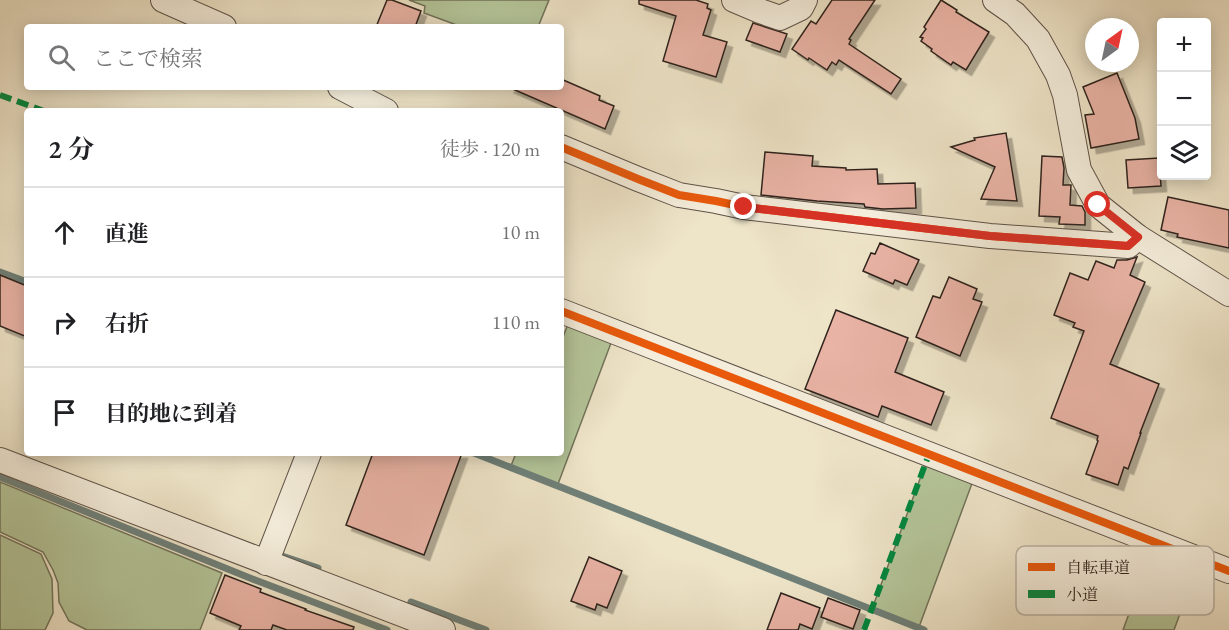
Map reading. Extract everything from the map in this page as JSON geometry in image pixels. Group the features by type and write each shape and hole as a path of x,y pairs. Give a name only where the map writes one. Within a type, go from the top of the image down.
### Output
{"street":[{"path":"163,0 217,24"},
{"path":"734,0 780,18 801,8 805,0"},
{"path":"995,0 1015,15 1038,39 1058,75 1065,95 1079,171 1098,205 1138,237 1229,294"},
{"path":"346,90 380,108"},
{"path":"564,148 679,195 744,207 990,236 1117,246 1128,246 1138,237"},
{"path":"564,312 1165,546"},
{"path":"266,563 308,456"},
{"path":"0,460 442,630"},
{"path":"1214,565 1229,571"}],"green space":[{"path":"409,0 549,0 539,24 454,24 424,13 425,6"},
{"path":"570,319 614,335 558,484 511,466 515,456 564,456 564,334"},
{"path":"927,460 974,478 919,627 872,609"},
{"path":"0,482 222,573 200,630 87,630 69,621 59,602 58,583 43,552 0,532"},
{"path":"0,535 41,554 52,579 53,613 45,630 0,630"},
{"path":"1128,615 1180,615 1174,630 1123,630"}],"building":[{"path":"387,0 421,11 416,24 377,24"},
{"path":"639,0 696,0 708,4 707,8 711,10 703,35 727,42 716,77 663,61 676,16 639,4"},
{"path":"832,0 875,0 849,39 851,40 849,44 901,79 891,94 839,60 836,65 832,62 827,70 792,49 811,21 816,24"},
{"path":"941,0 989,32 966,70 953,62 951,65 921,41 923,38 920,37 926,29 924,27"},
{"path":"753,23 787,34 780,52 746,40"},
{"path":"1117,73 1135,118 1139,139 1091,148 1085,115 1094,114 1083,87"},
{"path":"564,80 600,96 599,100 614,106 605,129 564,111 564,108 556,108 515,90 564,90"},
{"path":"1006,133 1017,201 981,199 995,167 951,147 975,140 974,138"},
{"path":"765,152 813,156 812,166 846,168 846,170 877,169 878,184 915,183 916,208 883,209 865,207 864,204 761,195"},
{"path":"1042,156 1062,157 1063,185 1071,185 1070,205 1082,206 1085,212 1085,225 1059,224 1060,217 1039,216"},
{"path":"1157,158 1157,180 1161,180 1161,186 1128,188 1126,160"},
{"path":"1168,197 1229,210 1229,248 1177,237 1178,234 1161,230"},
{"path":"880,243 919,260 907,285 895,280 893,284 863,271 871,253 875,254"},
{"path":"1137,257 1130,275 1145,282 1110,364 1159,384 1128,469 1124,467 1118,485 1086,474 1098,436 1051,418 1084,331 1073,327 1075,323 1054,315 1070,273 1088,280 1096,261 1114,268 1117,260"},
{"path":"0,275 24,285 24,336 0,326"},
{"path":"949,277 977,289 973,299 982,302 960,356 916,337 933,296 940,298"},
{"path":"836,310 908,338 895,372 944,392 931,425 882,406 878,417 805,389"},
{"path":"372,456 461,456 424,555 346,525"},
{"path":"589,557 622,571 607,608 597,604 595,610 571,601"},
{"path":"225,575 261,589 260,592 354,627 353,630 287,630 273,625 271,630 239,630 241,626 210,613"},
{"path":"781,593 820,608 812,629 800,624 798,630 767,630"},
{"path":"828,598 860,610 853,629 821,617"}],"waterway":[{"path":"0,272 24,281"},
{"path":"482,456 868,608"},
{"path":"0,477 255,580 387,630"},
{"path":"282,556 318,568"},
{"path":"411,602 486,630"},
{"path":"876,611 924,630"}],"marked path":[{"path":"0,95 36,108"},
{"path":"864,630 929,454"}],"cycle path":[{"path":"564,148 679,195 744,207 990,236 1128,246 1138,237"},
{"path":"564,312 1165,546"},
{"path":"1214,565 1229,571"}],"route":[{"path":"744,207 990,236 1128,246 1138,237 1098,205"}]}
